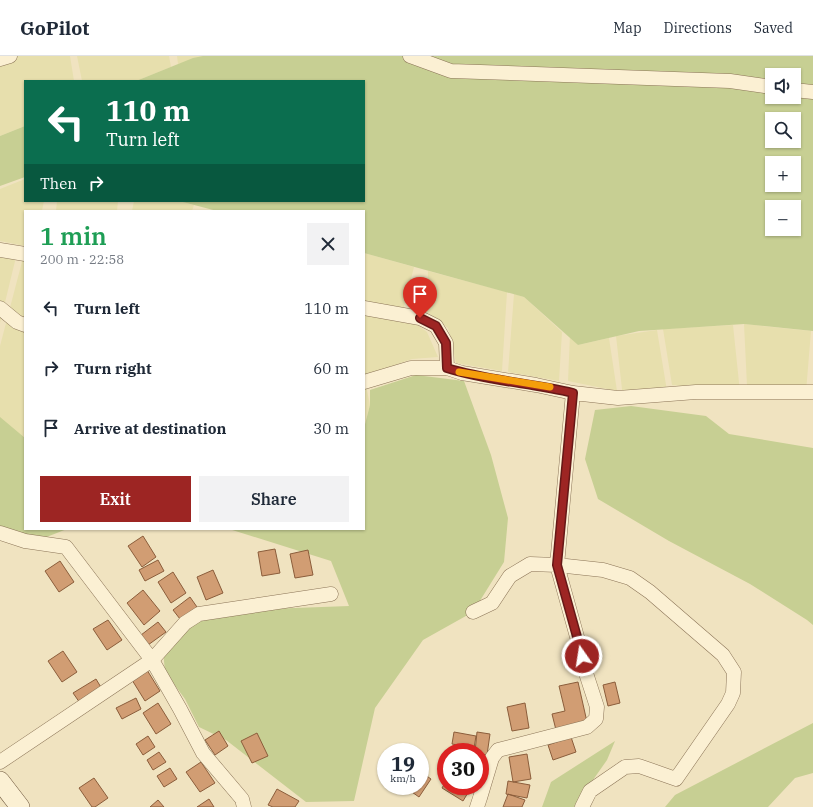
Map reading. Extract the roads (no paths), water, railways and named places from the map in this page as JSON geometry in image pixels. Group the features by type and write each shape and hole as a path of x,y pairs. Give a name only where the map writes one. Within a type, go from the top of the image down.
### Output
{"main road":[{"path":"0,781 20,807"}],"street":[{"path":"0,59 10,56"},
{"path":"410,56 451,71 730,81 765,86"},
{"path":"801,91 813,92"},
{"path":"0,250 24,254"},
{"path":"0,308 17,322 24,325"},
{"path":"365,308 420,318 436,326 446,343 447,368"},
{"path":"365,382 411,368 447,368 462,373 536,385 573,393 618,398 696,392 813,392"},
{"path":"477,807 492,758 498,750 587,728 596,719 596,707 557,565 573,393"},
{"path":"0,533 26,541 66,547 152,660 180,709 202,753 242,799 244,807"},
{"path":"473,612 492,603 510,576 530,564 557,565 603,570 630,578 650,592 723,655 734,672 733,693 728,704 676,779 639,766 625,767 590,791 582,807"},
{"path":"0,762 152,660 185,623 198,614 331,594"}]}
